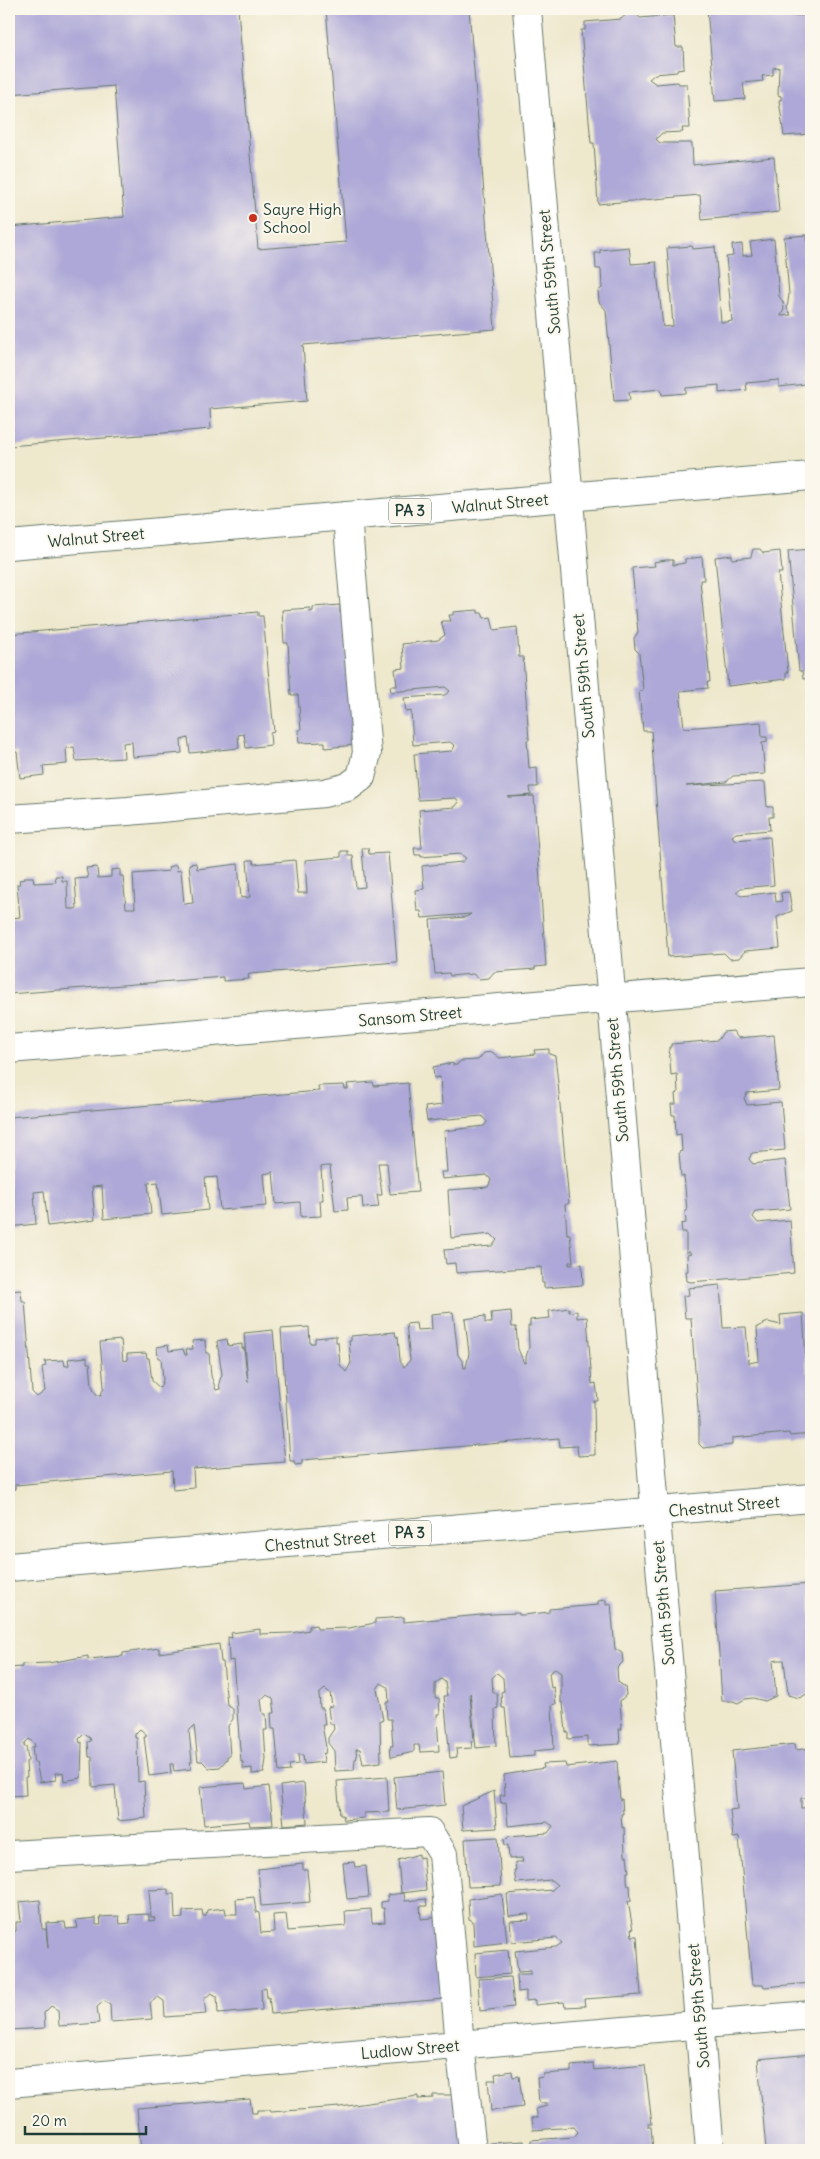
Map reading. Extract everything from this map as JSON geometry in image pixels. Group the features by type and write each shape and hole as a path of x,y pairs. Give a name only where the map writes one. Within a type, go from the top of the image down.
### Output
{"street":[{"name":"South 59th Street","path":"527,9 610,999 710,2150"},
{"name":"Walnut Street","path":"9,545 811,476"},
{"path":"9,819 128,811 324,793 348,787 361,777 367,753 347,516"},
{"name":"Sansom Street","path":"9,1049 811,982"},
{"name":"Chestnut Street","path":"9,1567 811,1498"},
{"path":"9,1855 429,1832 443,1854 460,2045 472,2150"},
{"name":"Ludlow Street","path":"9,2083 811,2015"}],"building":[{"name":"Sayre High School","path":"9,9 238,9 258,249 346,242 326,9 469,9 495,329 303,345 307,401 210,409 211,429 9,446 9,227 124,217 114,86 9,94"},
{"path":"707,9 792,9 792,16 804,15 803,9 811,9 811,134 784,136 779,100 781,100 781,96 778,95 779,67 773,68 773,75 762,76 763,81 743,83 745,99 715,101"},
{"path":"635,13 640,18 673,15 676,47 683,47 684,68 677,69 677,72 655,74 649,79 656,84 678,82 679,84 687,84 690,128 682,128 683,132 662,133 656,139 660,143 692,143 693,165 774,157 779,212 702,220 700,195 598,204 594,143 591,143 581,30 585,30 585,22 621,19 627,14"},
{"path":"807,235 808,250 811,250 811,376 805,376 806,384 779,387 779,380 746,383 747,390 719,393 719,385 686,388 686,393 662,395 661,389 629,392 630,400 614,401 606,310 599,302 598,291 602,288 601,269 596,269 595,253 600,253 600,250 629,247 631,264 656,262 663,327 673,326 667,248 692,246 693,249 715,247 721,322 727,322 732,321 726,257 733,256 732,245 742,244 743,256 752,255 750,242 774,239 779,296 783,302 784,309 781,316 791,315 787,309 789,294 784,237"},
{"path":"753,549 760,549 763,553 780,551 782,573 778,573 788,672 786,672 786,679 728,686 715,557 732,555 732,559 751,557"},
{"path":"811,549 811,678 803,679 802,671 799,671 788,551"},
{"path":"702,557 704,580 700,580 710,682 707,682 708,688 680,691 684,728 761,722 762,737 767,737 767,742 762,743 765,774 733,776 726,782 686,786 765,782 767,807 773,807 773,817 769,817 770,830 736,833 732,836 735,840 770,837 774,885 741,888 736,892 741,896 775,892 776,902 782,901 781,893 789,892 792,911 777,917 780,948 745,951 739,958 730,959 724,953 668,957 651,731 643,731 639,691 643,690 639,653 635,649 634,638 638,632 632,568 655,566 654,562 666,560 673,560 673,565 685,563 685,559"},
{"path":"340,605 340,613 345,613 355,745 325,748 325,742 299,743 298,730 301,730 298,695 291,695 288,643 284,643 282,610 310,608 310,612 313,611 313,607"},
{"path":"478,610 478,613 482,613 484,618 491,617 494,630 517,627 519,657 523,657 529,740 527,740 529,768 537,767 538,787 530,787 531,795 508,797 534,796 546,966 535,967 535,969 494,972 489,978 479,979 473,974 450,976 449,973 435,974 430,920 466,917 471,914 422,918 421,911 417,911 415,890 424,889 422,866 462,862 466,858 460,854 421,857 421,855 415,855 414,848 422,848 419,810 455,807 459,802 456,798 418,800 414,754 452,751 455,746 450,742 413,745 411,711 406,712 404,698 445,695 450,691 445,687 391,692 390,686 397,686 395,669 404,668 402,644 438,640 445,635 441,621 451,621 449,615 453,615 453,612"},
{"path":"258,612 258,616 263,616 274,732 270,733 271,745 246,748 244,734 238,735 239,748 190,753 188,738 181,740 182,753 133,757 132,742 123,743 124,758 76,761 74,747 66,748 67,764 43,766 44,775 20,778 17,752 9,752 9,634"},
{"path":"362,848 368,848 369,854 388,853 397,962 250,974 248,975 249,979 223,981 223,977 9,994 9,903 11,918 20,917 17,884 20,884 19,880 25,879 25,877 33,877 34,883 56,882 55,876 62,876 62,881 67,881 68,909 75,909 77,908 75,879 88,878 86,868 97,867 98,878 111,877 111,870 120,869 120,876 123,876 126,908 135,908 133,874 169,871 168,867 176,865 177,871 181,870 184,904 193,903 189,864 196,863 197,869 238,864 241,898 250,897 247,860 253,860 254,864 295,860 298,893 307,893 305,860 341,857 341,851 348,851 348,856 353,856 356,888 365,887"},
{"path":"733,1031 738,1038 774,1035 779,1090 747,1093 744,1098 747,1105 781,1102 785,1150 752,1153 749,1159 753,1164 785,1160 790,1209 756,1212 753,1217 758,1223 790,1220 794,1273 691,1282 687,1281 686,1271 688,1271 687,1255 691,1254 686,1252 686,1232 682,1232 681,1224 686,1223 685,1211 687,1211 684,1176 681,1176 679,1152 682,1151 681,1134 676,1135 675,1115 672,1115 671,1104 676,1104 675,1094 678,1093 677,1074 671,1075 669,1047 671,1047 671,1044 718,1040 723,1032"},
{"path":"549,1049 549,1054 555,1056 558,1083 569,1203 565,1205 567,1234 570,1234 573,1262 569,1262 569,1265 582,1264 583,1285 544,1288 541,1267 456,1273 455,1263 446,1264 444,1250 492,1246 497,1240 491,1234 451,1238 448,1190 488,1187 491,1180 487,1175 442,1179 441,1172 447,1172 444,1131 484,1126 487,1122 482,1116 427,1121 425,1107 442,1105 440,1077 434,1078 433,1067 453,1063 453,1065 457,1065 460,1061 478,1060 484,1053 492,1052 500,1058 535,1054 534,1050"},
{"path":"373,1082 374,1086 408,1083 418,1192 390,1194 387,1163 378,1163 382,1195 377,1195 379,1207 363,1208 362,1197 347,1198 348,1210 335,1211 330,1166 326,1166 321,1167 323,1200 320,1200 321,1216 301,1217 300,1202 276,1204 273,1172 264,1174 267,1206 220,1210 217,1177 205,1178 208,1210 162,1215 158,1182 148,1183 151,1214 104,1219 102,1186 92,1187 95,1220 48,1226 44,1191 34,1192 36,1224 9,1227 9,1117 319,1091 318,1086 344,1085 345,1089 348,1089 347,1084"},
{"path":"720,1285 723,1328 746,1327 749,1363 759,1361 757,1327 768,1322 781,1325 780,1315 803,1313 807,1373 811,1372 811,1434 790,1436 789,1433 732,1438 732,1445 703,1448 699,1444 691,1318 685,1318 683,1296 689,1295 688,1288"},
{"path":"21,1290 22,1301 25,1301 32,1392 37,1397 45,1391 42,1367 46,1366 45,1361 64,1360 65,1366 69,1365 68,1359 87,1357 87,1363 90,1363 92,1386 97,1395 101,1395 104,1386 100,1342 121,1340 123,1361 127,1360 127,1354 146,1353 147,1358 149,1358 152,1381 160,1388 163,1380 161,1358 158,1358 157,1347 168,1345 169,1351 183,1349 185,1355 187,1355 186,1349 193,1349 192,1341 205,1340 206,1353 209,1353 211,1376 216,1390 220,1389 219,1383 222,1374 217,1341 227,1339 228,1346 242,1344 242,1349 244,1348 248,1382 244,1333 273,1330 285,1462 193,1469 194,1488 173,1490 172,1471 15,1485 15,1489 9,1489 9,1291"},
{"path":"569,1308 569,1312 577,1311 577,1318 587,1317 592,1384 596,1383 598,1401 594,1401 595,1455 578,1456 577,1446 560,1447 559,1438 302,1460 302,1464 295,1465 294,1461 290,1461 281,1329 309,1327 310,1343 315,1343 315,1338 336,1336 340,1365 346,1372 351,1363 349,1341 351,1341 351,1336 395,1332 396,1337 398,1337 400,1361 404,1367 410,1360 406,1324 416,1323 417,1330 432,1329 431,1314 453,1312 458,1355 463,1362 464,1368 466,1368 469,1353 465,1319 485,1316 485,1323 492,1323 491,1313 511,1311 512,1327 516,1327 518,1349 524,1363 526,1363 529,1347 528,1326 530,1326 530,1320 550,1318 549,1311"},
{"path":"811,1584 811,1692 799,1698 788,1695 784,1660 778,1660 773,1661 776,1696 765,1701 753,1698 745,1699 738,1703 722,1701 715,1591"},
{"path":"606,1600 606,1605 611,1604 615,1649 622,1653 623,1662 617,1668 618,1682 625,1687 626,1695 620,1701 622,1729 619,1729 620,1744 588,1746 588,1737 568,1739 563,1703 561,1703 561,1673 555,1669 549,1673 551,1688 554,1687 556,1704 552,1705 554,1749 534,1751 534,1756 510,1758 505,1708 502,1708 501,1692 504,1691 503,1678 497,1673 492,1678 493,1693 497,1693 498,1708 495,1709 496,1746 476,1748 470,1693 474,1741 471,1741 472,1748 456,1749 457,1757 450,1758 444,1696 447,1696 445,1682 441,1679 435,1684 435,1698 439,1698 440,1714 437,1714 439,1751 420,1752 419,1745 414,1745 414,1752 391,1757 390,1746 393,1746 391,1719 387,1719 386,1702 389,1702 388,1687 381,1683 377,1689 383,1720 380,1720 381,1762 363,1764 360,1749 356,1749 357,1758 355,1759 354,1770 335,1771 334,1751 328,1743 328,1738 334,1729 333,1724 330,1724 328,1707 332,1706 330,1693 325,1689 319,1694 320,1708 323,1708 325,1725 322,1725 326,1747 325,1754 323,1753 324,1762 304,1764 303,1755 298,1755 299,1764 289,1765 290,1771 279,1772 275,1729 272,1729 271,1713 275,1713 273,1698 266,1695 261,1700 263,1714 266,1714 267,1730 264,1730 266,1759 264,1773 252,1774 252,1768 243,1769 233,1660 229,1661 228,1637 232,1638 231,1633 260,1629 260,1634 291,1633 309,1630 309,1626 316,1625 317,1629 349,1628 375,1623 375,1619 404,1617 404,1622 492,1614 519,1613 519,1615 523,1615 549,1612 549,1609 598,1605 598,1601"},
{"path":"219,1644 221,1662 223,1662 227,1705 233,1709 233,1719 228,1726 230,1756 227,1756 227,1759 220,1767 209,1768 202,1761 198,1761 194,1726 189,1731 191,1769 174,1771 173,1764 170,1764 171,1773 149,1776 144,1737 146,1737 146,1734 140,1729 135,1734 135,1738 137,1738 138,1782 144,1781 146,1818 118,1821 115,1785 93,1787 92,1757 89,1757 88,1742 91,1741 90,1738 84,1734 79,1739 80,1743 82,1742 81,1778 64,1781 63,1772 55,1773 56,1780 40,1782 36,1762 34,1763 32,1747 35,1747 34,1743 29,1739 24,1744 28,1761 26,1762 27,1777 25,1777 26,1795 9,1796 9,1668 22,1667 22,1664 49,1663 88,1656 88,1659 123,1656 123,1653 159,1648 159,1653"},
{"path":"795,1744 796,1750 811,1748 811,1797 801,1798 801,1808 811,1807 811,1856 805,1857 806,1867 811,1867 811,1983 764,1987 763,1985 752,1985 739,1837 733,1838 730,1810 737,1809 732,1751"},
{"path":"617,1761 620,1800 622,1799 623,1814 621,1814 622,1828 624,1827 625,1856 627,1856 629,1872 627,1872 627,1880 628,1885 630,1885 631,1901 628,1901 633,1930 631,1929 632,1936 637,1936 641,1995 584,1999 585,2006 565,2007 564,2002 535,2005 535,2000 526,2001 526,1991 518,1992 517,1974 531,1974 531,1971 518,1972 515,1951 556,1947 562,1943 556,1938 512,1942 510,1921 529,1920 529,1916 528,1914 509,1916 507,1894 552,1890 557,1885 551,1880 516,1883 515,1862 523,1862 522,1858 509,1859 508,1845 505,1845 504,1839 508,1838 508,1836 548,1833 553,1826 547,1822 508,1826 506,1802 501,1803 500,1795 505,1795 504,1775 544,1768 543,1764 565,1763 566,1767"},
{"path":"442,1772 445,1805 397,1810 394,1777"},
{"path":"387,1777 389,1812 364,1813 364,1818 344,1820 343,1815 340,1815 337,1781"},
{"path":"245,1783 246,1789 269,1786 273,1825 250,1826 249,1821 204,1825 200,1787"},
{"path":"304,1783 307,1823 284,1825 280,1786"},
{"path":"494,1791 497,1828 463,1830 461,1806"},
{"path":"498,1837 501,1886 468,1887 465,1839"},
{"path":"419,1854 419,1858 423,1857 426,1890 401,1893 398,1860"},
{"path":"354,1862 355,1867 366,1866 369,1897 347,1899 343,1863"},
{"path":"303,1864 303,1870 307,1870 310,1902 261,1906 258,1869"},
{"path":"168,1889 168,1894 174,1894 175,1919 183,1918 183,1911 202,1910 203,1916 206,1916 207,1910 225,1908 226,1914 237,1914 236,1899 254,1897 256,1912 259,1913 261,1933 274,1932 273,1915 286,1914 288,1931 346,1926 345,1911 371,1909 372,1923 385,1922 384,1908 381,1908 381,1902 388,1901 387,1895 404,1893 405,1901 426,1899 427,1906 420,1906 421,1919 440,1917 444,1999 271,2014 266,1987 261,1989 262,2010 218,2014 217,1996 211,1993 204,1999 206,2014 165,2017 164,2001 158,1997 150,2003 152,2019 111,2022 110,2004 104,2001 97,2007 99,2023 59,2026 58,2010 51,2006 44,2013 45,2028 9,2030 9,1926 11,1925 11,1932 16,1931 16,1922 21,1922 19,1902 40,1900 42,1929 46,1929 48,1948 46,1923 65,1922 66,1929 78,1928 76,1920 96,1918 96,1925 101,1925 100,1917 119,1916 120,1924 130,1923 129,1915 149,1914 149,1921 155,1920 154,1917 151,1917 149,1890"},
{"path":"502,1894 507,1942 474,1946 473,1921 469,1919 468,1899"},
{"path":"508,1950 510,1974 476,1977 475,1953"},
{"path":"511,1977 514,2007 480,2011 478,1979"},
{"path":"811,2054 811,2150 766,2150 758,2059"},
{"path":"593,2064 594,2070 645,2065 652,2124 648,2124 648,2127 651,2127 653,2150 492,2150 491,2143 524,2141 524,2147 531,2147 531,2140 574,2137 578,2132 574,2127 533,2130 532,2118 538,2118 536,2109 547,2106 547,2103 539,2103 537,2078 543,2077 543,2074 571,2072 571,2066"},
{"path":"512,2071 513,2077 519,2076 523,2107 491,2111 488,2080 496,2080 495,2074"},
{"path":"433,2095 458,2095 468,2150 141,2150 137,2108 250,2099 252,2113 257,2113 257,2110 270,2110 271,2112 340,2107 418,2096 418,2099 433,2098"}],"place":[{"name":"Sayre High School","path":"253,218"}]}
